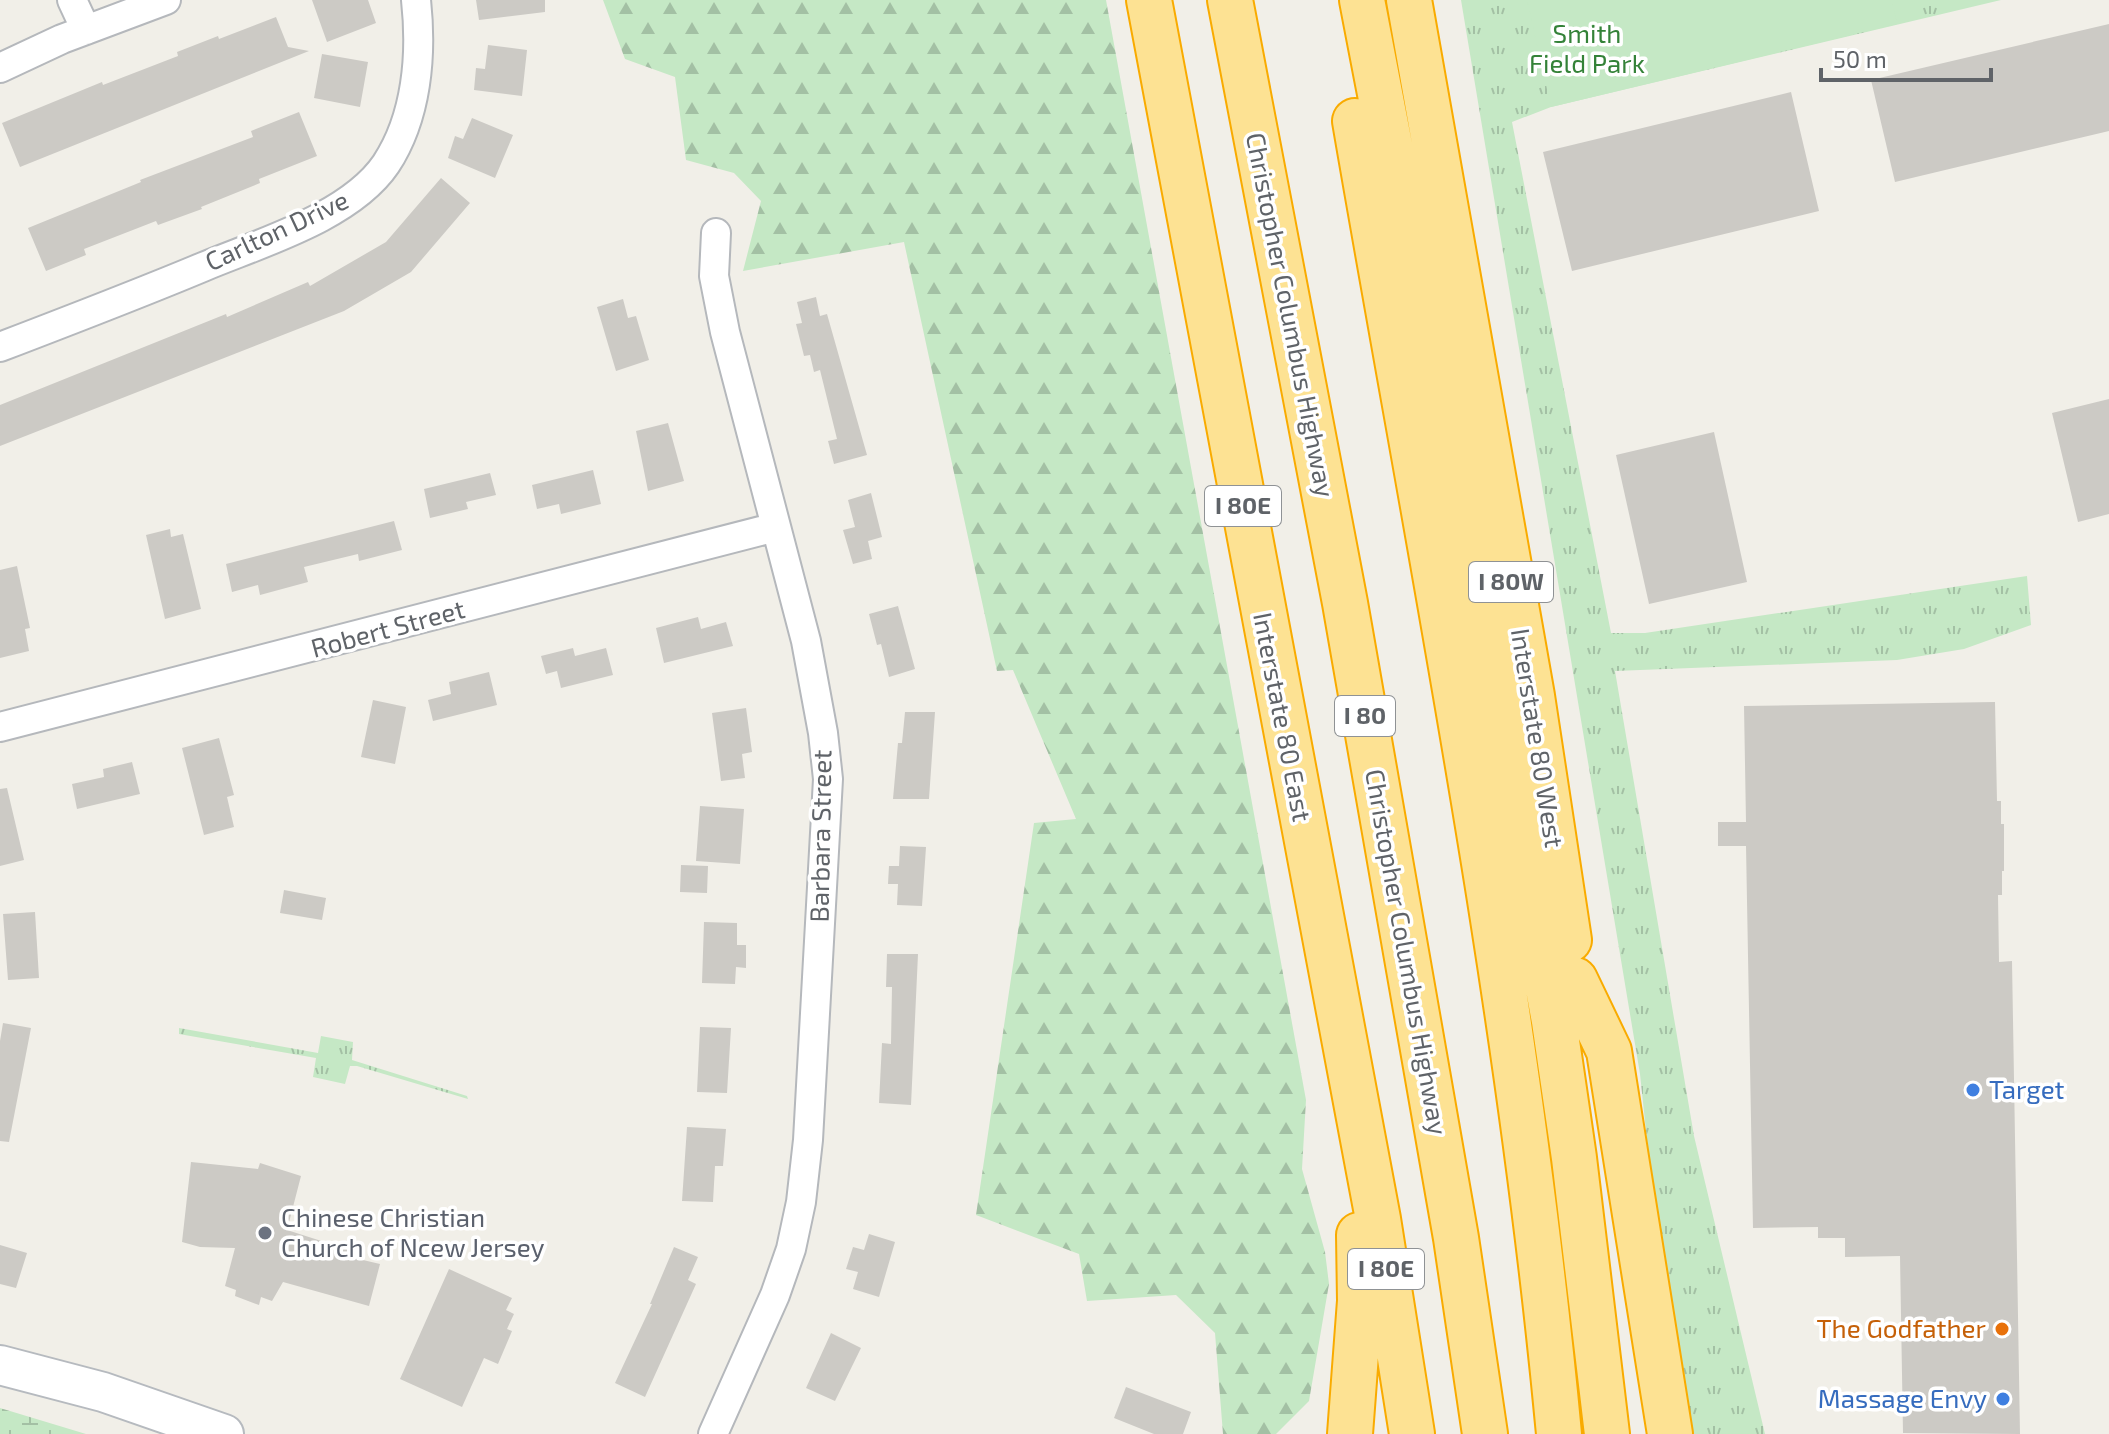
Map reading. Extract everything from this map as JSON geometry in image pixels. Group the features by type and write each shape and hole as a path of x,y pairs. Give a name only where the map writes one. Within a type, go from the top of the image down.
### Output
{"highway":[{"name":"Interstate 80 East","path":"1149,0 1378,1219 1412,1434"},
{"name":"Christopher Columbus Highway","path":"1230,0 1348,618 1454,1223 1485,1434"},
{"path":"1334,0 1497,940 1524,1120 1559,1434"},
{"path":"1362,0 1554,1021 1607,1434"},
{"name":"Interstate 80 West","path":"1409,0 1532,696 1575,980 1601,1191 1625,1434"},
{"path":"1575,980 1609,1051 1670,1434"},
{"path":"1350,1434 1360,1301 1355,1105"}],"main road":[{"path":"0,1365 103,1392 224,1434"}],"street":[{"path":"72,0 86,30"},
{"path":"0,68 86,30 166,0"},
{"name":"Carlton Drive","path":"0,347 284,233 338,207 363,189 384,166 400,139 413,94 419,35 416,0"},
{"name":"Barbara Street","path":"713,1434 775,1295 791,1249 801,1202 808,1140 828,779 815,682 714,276 716,233"},
{"name":"Robert Street","path":"0,727 776,527"}],"green space":[{"path":"603,0 1106,0 1306,1100 1302,1169 1325,1252 1329,1284 1309,1401 1276,1434 1223,1434 1215,1333 1176,1295 1087,1301 1079,1254 976,1215 1034,823 1076,819 1013,670 997,671 904,242 743,271 761,201 734,173 686,160 675,77 625,59"},
{"path":"1461,0 2001,0 1551,107 1512,122 1611,633 1645,633 2027,576 2031,625 1964,649 1897,660 1615,671 1694,1136 1765,1434 1682,1434 1671,1366 1640,1074"},
{"name":"Smith Field Park","path":"1527,0 1892,0 1897,24 1551,107"},
{"path":"179,1028 318,1053 321,1036 353,1042 352,1060 467,1096 468,1099 357,1066 350,1066 345,1084 313,1077 316,1058 179,1034"},
{"path":"0,1408 86,1434 0,1434"}],"building":[{"path":"312,0 368,0 376,23 327,42"},
{"path":"476,0 545,0 545,12 479,20"},
{"path":"276,17 288,47 309,51 20,167 2,123 102,82 103,85 178,56 177,52 218,36 219,39"},
{"path":"2109,24 2109,131 1895,182 1871,80"},
{"path":"488,45 527,50 522,96 474,90 476,68 485,69"},
{"path":"322,54 368,62 360,107 314,98"},
{"path":"1791,92 1819,211 1572,271 1543,152"},
{"path":"299,112 317,156 259,179 260,183 202,209 158,225 156,221 84,249 86,255 46,271 28,228 140,180 253,137 251,131"},
{"path":"472,118 513,135 495,178 448,158 455,136 463,139"},
{"path":"441,178 470,203 411,272 344,311 0,446 0,405 226,314 227,317 308,282 310,286 386,242"},
{"path":"816,297 820,316 827,314 867,455 834,464 828,441 837,439 820,370 814,372 810,355 804,356 796,324 802,323 797,302"},
{"path":"623,299 628,318 636,316 649,360 616,371 597,307"},
{"path":"2109,399 2109,514 2078,522 2052,413"},
{"path":"668,423 684,481 648,491 636,431"},
{"path":"1714,432 1747,582 1649,604 1616,455"},
{"path":"593,470 601,504 561,514 559,504 537,509 532,485"},
{"path":"490,473 496,495 466,502 468,509 430,518 424,489"},
{"path":"871,493 882,537 868,541 872,559 853,564 843,530 855,527 848,500"},
{"path":"394,521 402,550 359,561 358,554 304,567 308,582 260,595 258,585 232,592 226,564"},
{"path":"170,529 171,537 183,534 201,609 165,619 146,535"},
{"path":"17,566 30,628 25,629 29,651 0,658 0,570"},
{"path":"898,606 915,669 889,677 869,614"},
{"path":"698,617 701,629 726,622 733,646 664,663 656,628"},
{"path":"573,648 575,656 606,648 613,675 561,688 557,671 546,674 541,656"},
{"path":"489,672 497,705 433,721 428,700 451,694 449,682"},
{"path":"373,700 406,707 395,764 361,757"},
{"path":"1995,702 1997,801 2001,801 2001,824 2004,824 2002,895 1998,895 1999,962 2012,961 2020,1434 1903,1433 1900,1256 1845,1257 1845,1238 1818,1238 1818,1227 1753,1228 1746,846 1718,846 1718,822 1746,822 1744,706"},
{"path":"746,708 752,752 742,754 745,778 721,781 712,713"},
{"path":"905,712 935,712 929,799 893,799 898,743 902,743"},
{"path":"219,738 234,795 227,797 234,827 204,835 182,748"},
{"path":"132,762 140,794 77,809 72,784 104,777 103,769"},
{"path":"7,788 24,860 0,866 0,789"},
{"path":"700,806 744,809 740,864 696,861"},
{"path":"900,846 926,847 922,906 897,905 898,884 888,884 889,866 899,866"},
{"path":"681,865 708,866 707,893 680,892"},
{"path":"284,890 326,898 322,920 280,913"},
{"path":"35,912 39,978 8,980 3,914"},
{"path":"704,922 737,923 737,945 746,945 746,968 736,967 735,984 702,983"},
{"path":"887,954 918,954 911,1105 879,1103 882,1043 891,1044 892,987 886,987"},
{"path":"3,1023 31,1028 9,1142 0,1141 0,1041"},
{"path":"700,1027 731,1028 727,1093 697,1092"},
{"path":"687,1127 726,1129 723,1166 715,1166 713,1202 682,1201"},
{"name":"Chinese Christian Church of Ncew Jersey","path":"191,1162 258,1169 260,1163 301,1176 287,1230 365,1255 363,1260 380,1264 369,1306 283,1282 272,1301 261,1297 259,1305 235,1296 236,1290 225,1286 235,1248 200,1247 182,1242"},
{"path":"869,1234 895,1242 879,1297 853,1289 858,1272 846,1269 853,1247 864,1250"},
{"path":"0,1245 27,1253 16,1288 0,1284"},
{"path":"674,1247 698,1257 688,1280 696,1284 645,1397 615,1383 652,1304"},
{"path":"449,1269 512,1298 506,1310 514,1314 507,1329 512,1331 498,1364 484,1358 462,1407 400,1379"},
{"path":"831,1333 861,1348 835,1401 806,1388"},
{"path":"1126,1387 1191,1412 1183,1434 1154,1434 1114,1418"}],"place":[{"name":"Target","path":"1973,1090"},
{"name":"Chinese Christian Church of Ncew Jersey","path":"265,1233"},
{"name":"The Godfather","path":"2002,1329"},
{"name":"Massage Envy","path":"2003,1399"}]}
